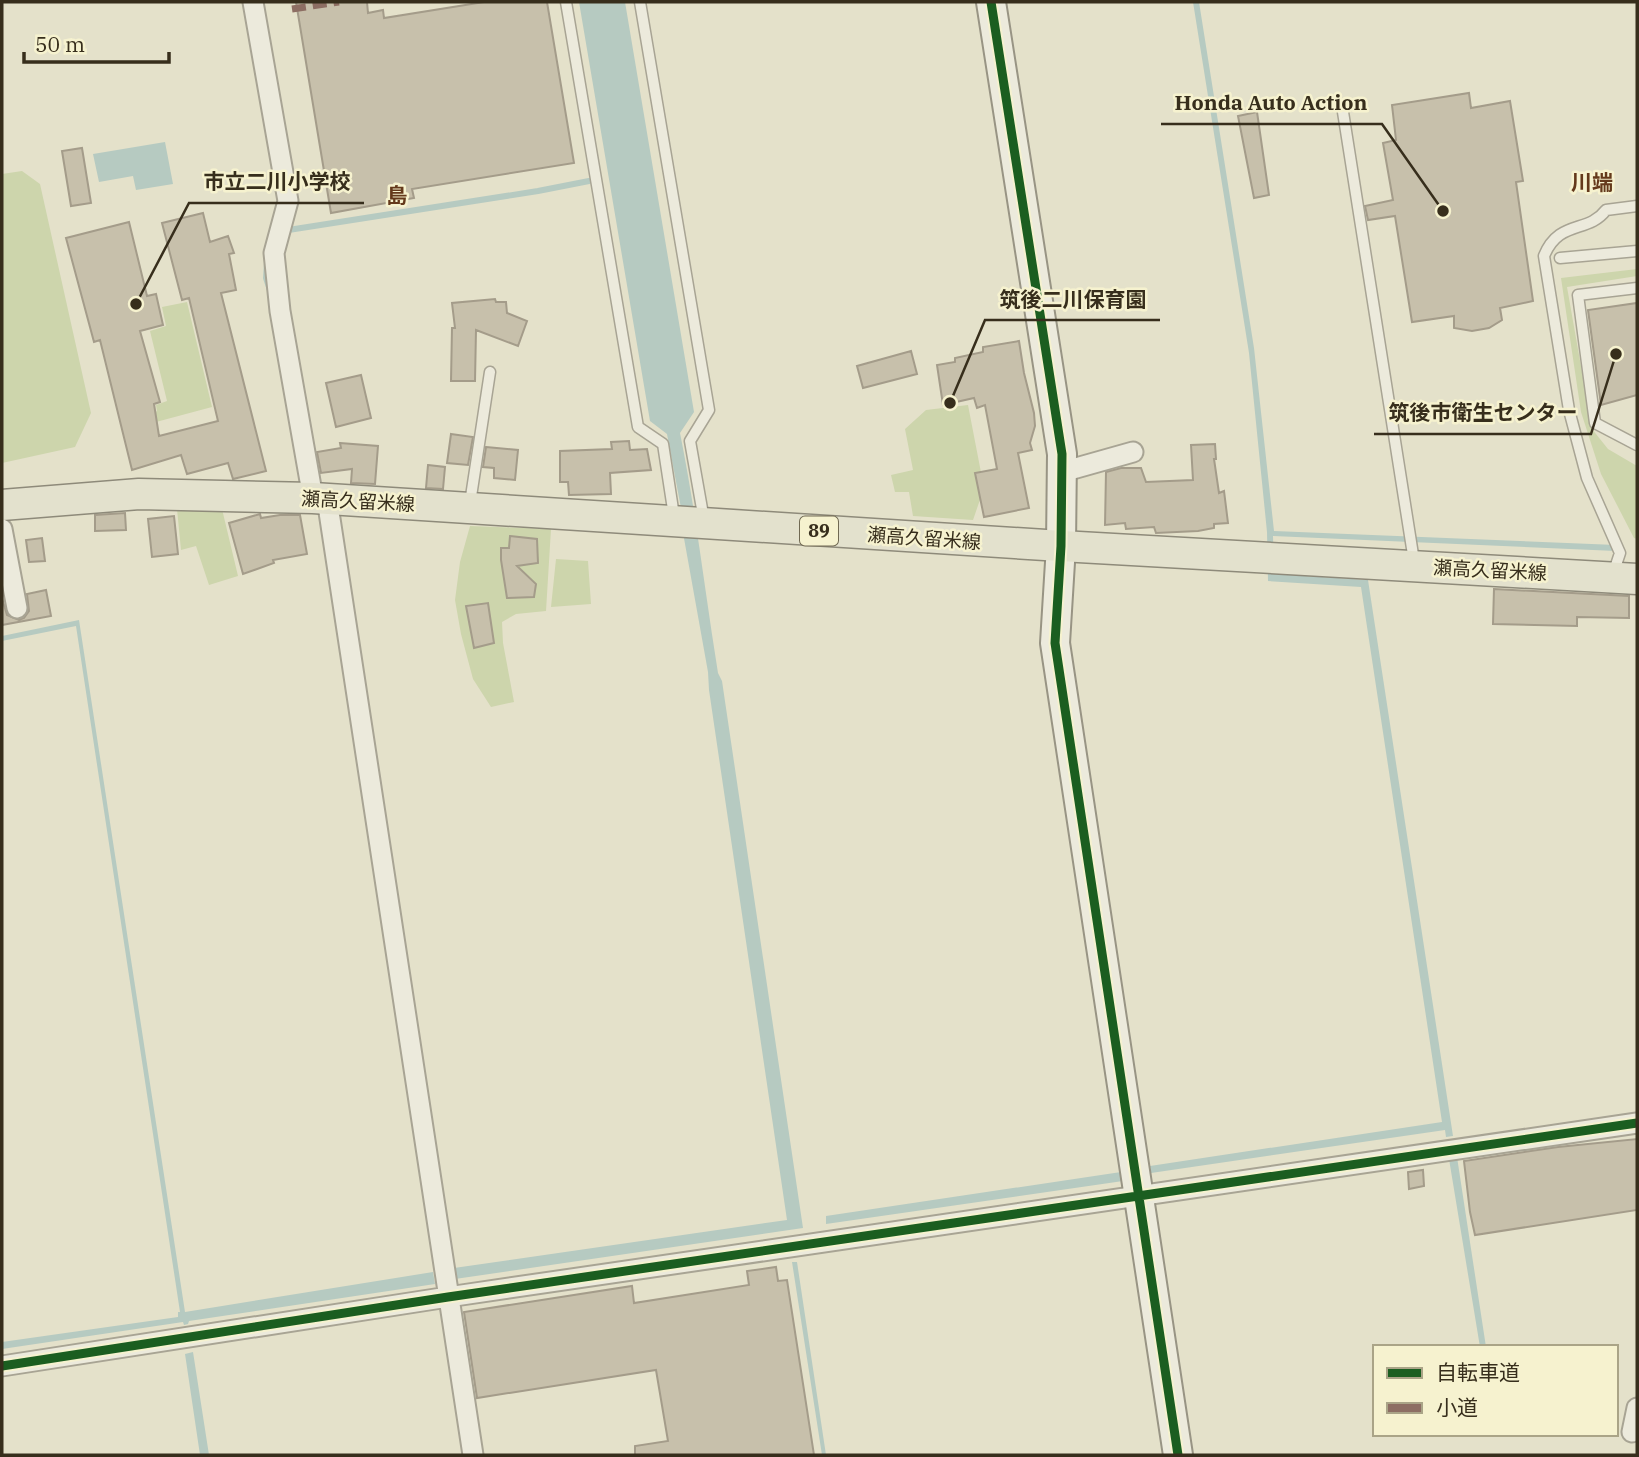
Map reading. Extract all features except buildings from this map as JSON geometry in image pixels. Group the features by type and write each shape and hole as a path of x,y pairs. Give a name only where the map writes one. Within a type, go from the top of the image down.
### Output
{"main road":[{"name":"瀬高久留米線","path":"2,505 139,495 320,498 1061,546 1413,558 1625,578"}],"street":[{"path":"253,2 288,201 274,253 288,357 320,498 473,1455"},
{"path":"991,2 1062,454 1061,546 1055,643 1178,1455"},
{"path":"1062,472 1133,452"},
{"path":"2,529 7,580 17,608"},
{"path":"2,1366 448,1297 1637,1123"},
{"path":"1632,1432 1637,1408"}],"lane":[{"path":"566,2 638,427 663,444 675,522"},
{"path":"640,2 709,410 690,441 705,524"},
{"path":"1343,112 1413,558"},
{"path":"1625,578 1620,553 1587,478 1569,410 1544,256 1555,237 1599,219 1606,210 1637,206"},
{"path":"1560,258 1637,251"},
{"path":"1637,288 1578,295 1595,424 1637,445"},
{"path":"470,508 490,372"}],"green space":[{"path":"22,171 40,184 91,413 75,447 2,463 2,174"},
{"path":"1637,269 1637,276 1567,287 1592,429 1608,449 1637,466 1637,539 1634,538 1601,474 1581,412 1561,278"},
{"path":"187,302 212,407 156,422 153,414 157,411 156,405 167,401 150,331 166,326 162,307"},
{"path":"968,405 984,488 973,520 913,516 909,492 895,492 891,475 913,470 905,429 926,410"},
{"path":"177,509 222,509 238,576 209,585 196,546 181,550"},
{"path":"470,526 551,529 546,611 516,614 502,622 503,643 514,702 491,707 473,679 455,600 460,562"},
{"path":"556,559 588,561 591,604 551,607"}],"shaded area":[{"path":"579,2 625,2 694,412 680,433 718,673 722,681 803,1228 455,1279 454,1268 787,1220 708,672 680,516 681,508 667,434 650,421"},
{"path":"1193,2 1199,2 1254,348 1274,531 1616,545 1616,551 1273,536 1274,574 1368,580 1453,1136 1446,1137 1445,1130 1151,1173 1150,1166 1442,1122 1361,587 1268,581 1267,532 1249,353"},
{"path":"165,142 173,184 136,190 133,176 99,182 93,154"},
{"path":"79,620 185,1312 433,1272 435,1284 189,1321 184,1325 183,1322 2,1349 2,1342 178,1317 180,1312 76,626 2,641 2,636"},
{"path":"1457,1157 1486,1345 1480,1345 1449,1159"},
{"path":"1121,1172 1123,1181 826,1224 826,1216"},
{"path":"792,1262 797,1262 826,1455 822,1455"},
{"path":"193,1352 209,1455 200,1455 185,1354"}],"waterway":[{"path":"282,231 589,181"},
{"path":"267,263 266,278 270,290"}],"marked path":[{"path":"292,9 339,2"}],"cycle path":[{"path":"991,2 1062,454 1061,546 1055,643 1178,1455"},
{"path":"2,1366 448,1297 1637,1123"}],"place":[{"name":"Honda Auto Action","path":"1443,211"},
{"name":"市立二川小学校","path":"136,304"},
{"name":"筑後市衛生センター","path":"1616,354"},
{"name":"筑後二川保育園","path":"950,403"}],"district":[{"name":"川端","path":"1592,183"},
{"name":"島","path":"397,196"}]}
